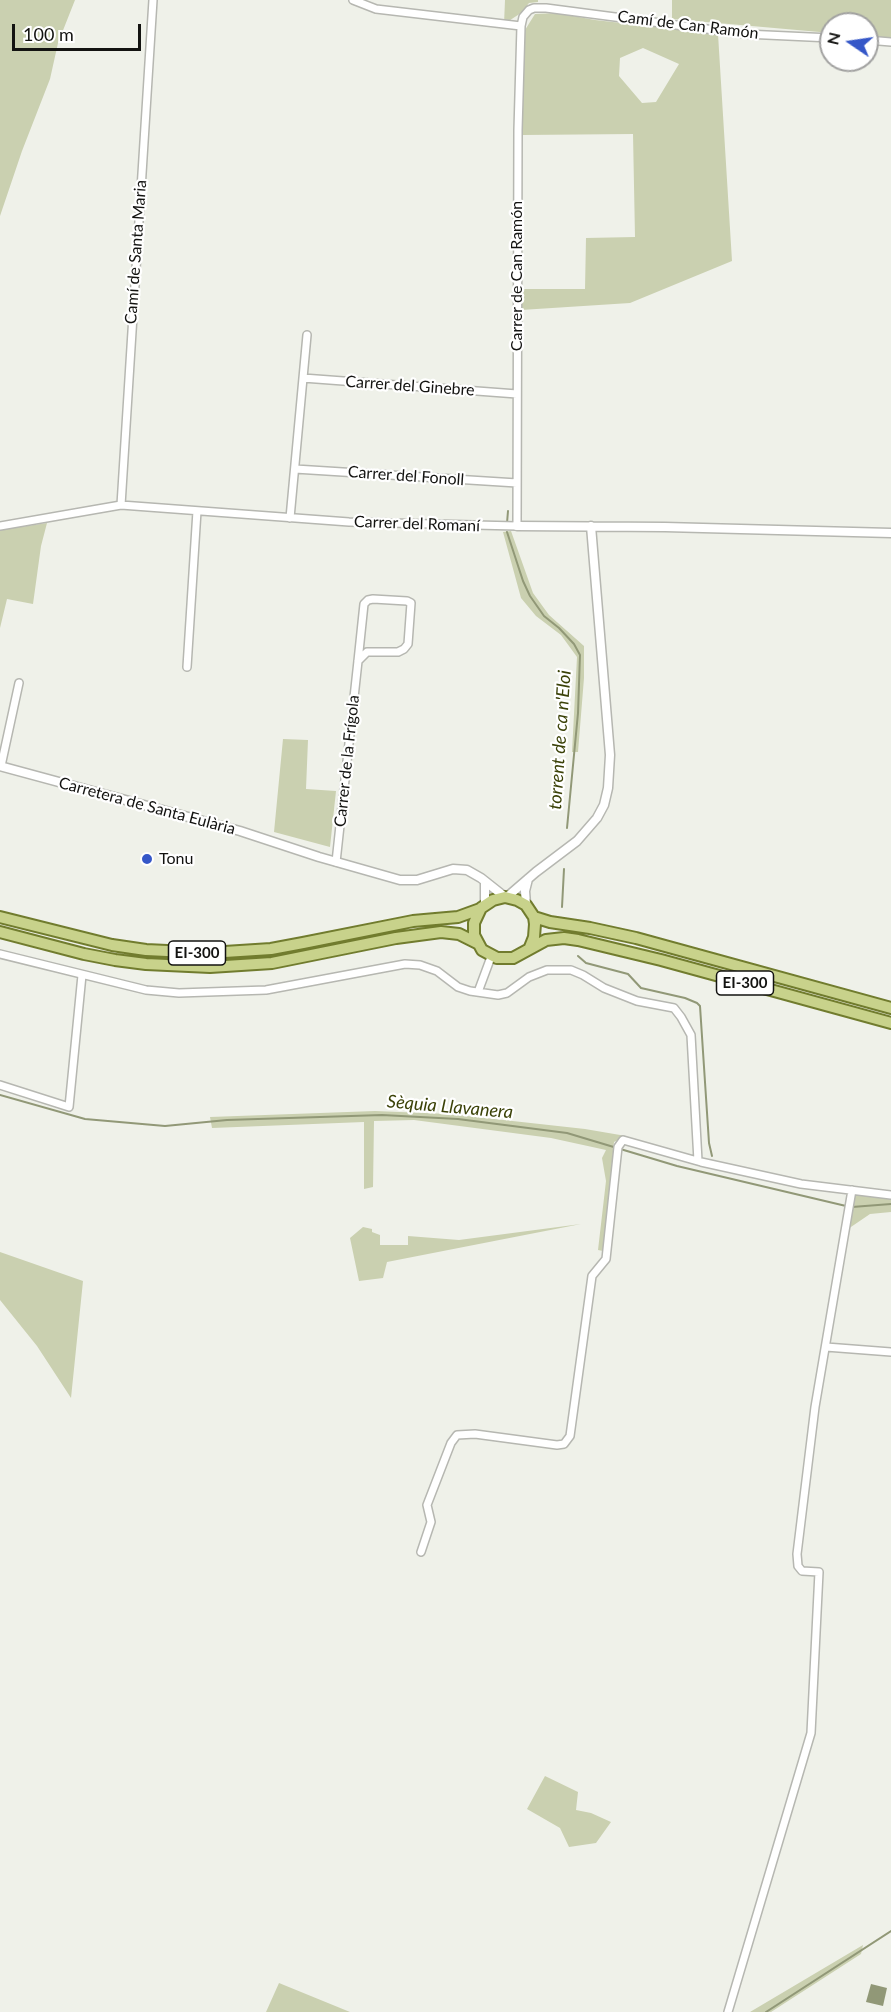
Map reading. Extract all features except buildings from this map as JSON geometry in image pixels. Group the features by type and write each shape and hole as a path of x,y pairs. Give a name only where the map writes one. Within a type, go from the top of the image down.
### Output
{"main road":[{"path":"506,897 526,905 534,917 536,931 530,947"},
{"name":"EI-300","path":"0,917 112,945 146,950 209,953 292,945 413,921 458,917 468,915 493,900 506,897"},
{"path":"477,943 473,930 483,906"},
{"name":"EI-300","path":"534,917 636,938 891,1008"},
{"name":"EI-300","path":"0,932 115,960 210,967 272,963 396,938 441,932 459,934 477,943 491,957 502,959 520,956 530,947 555,938 610,946 891,1023"}],"street":[{"name":"Camí de Santa Maria","path":"121,505 153,0"},
{"path":"353,0 376,9 521,26"},
{"name":"Camí de Can Ramón","path":"521,26 523,17 529,10 546,8 746,34 819,37"},
{"name":"Carrer de Can Ramón","path":"517,526 518,139 521,26"},
{"path":"290,518 307,335"},
{"name":"Carrer del Ginebre","path":"303,378 517,394"},
{"name":"Carrer del Fonoll","path":"295,469 517,483"},
{"name":"Carrer del Romaní","path":"0,526 121,505 349,522 891,533"},
{"path":"187,667 197,511"},
{"path":"506,897 577,841 604,805 608,788 610,755 591,526"},
{"name":"Carrer de la Frígola","path":"336,862 364,604 368,600 411,603 408,644 404,649 398,652 367,652 358,661"},
{"path":"0,766 19,684"},
{"name":"Carretera de Santa Eulària","path":"0,766 240,831 336,862 409,881 424,879 446,870 460,869 474,873 506,897"},
{"path":"526,905 525,891 528,878"},
{"path":"483,906 485,882"},
{"path":"0,954 146,990 213,993 266,990 405,964 420,965 438,971 458,987 489,995 507,993 529,977 547,970 559,969 583,975 604,988 636,1001 674,1008 691,1035 698,1161"},
{"path":"478,992 491,957"},
{"path":"0,1085 69,1107 82,975"},
{"path":"421,1552 431,1522 427,1504 451,1443 457,1435 475,1434 556,1445 564,1444 570,1436 592,1276 606,1259 618,1147 623,1140 698,1161 801,1184 891,1195"},
{"path":"728,2012 811,1733 819,1572 802,1570 798,1566 797,1554 815,1407 852,1190"},
{"path":"826,1347 891,1352"}],"shaded area":[{"path":"0,0 75,0 58,43 50,79 0,216"},
{"path":"505,0 538,0 538,2 529,3 521,13 504,24"},
{"path":"672,0 891,0 891,39 879,38 879,12 819,12 819,32 672,19"},
{"path":"557,13 595,20 718,34 732,261 630,303 521,310 521,289 585,289 586,238 635,237 633,134 522,135 525,30 535,14","holes":["643,48 679,64 656,102 642,103 619,76 620,58"]},
{"path":"47,523 41,546 33,604 7,599 0,628 0,530"},
{"path":"511,531 533,593 549,615 584,646 584,678 578,752 572,752 577,657 561,635 536,616 521,598 503,532"},
{"path":"283,739 308,740 306,789 336,791 330,847 274,832"},
{"path":"375,1111 449,1114 585,1129 626,1136 614,1142 603,1251 598,1250 606,1181 602,1158 606,1150 551,1138 414,1120 374,1121 373,1187 364,1189 364,1122 212,1128 210,1117"},
{"path":"854,1194 891,1198 891,1212 870,1214 848,1229"},
{"path":"581,1224 387,1262 383,1278 359,1281 350,1238 363,1227 372,1229 372,1232 380,1235 380,1245 408,1245 408,1236 459,1240"},
{"path":"0,1252 83,1281 71,1398 37,1346 0,1300"},
{"path":"545,1776 578,1792 576,1810 591,1813 611,1822 596,1843 569,1847 560,1828 527,1809"},
{"path":"863,1945 861,1954 771,2012 750,2012"},
{"path":"279,1983 350,2012 266,2012"},
{"path":"871,1984 887,1988 883,2006 866,2002"}],"waterway":[{"name":"torrent de ca n'Eloi","path":"507,523 508,511"},
{"name":"torrent de ca n'Eloi","path":"507,532 530,596 544,616 574,644 580,655 578,713 567,828"},
{"name":"torrent de ca n'Eloi","path":"562,907 564,869"},
{"name":"torrent de ca n'Eloi","path":"578,956 586,963 628,974 641,988 685,998 700,1006 709,1143 712,1156"},
{"name":"Sèquia Llavanera","path":"0,1095 85,1119 165,1126 227,1120 382,1115 458,1119 567,1133 677,1166 846,1206"},
{"name":"Sèquia Llavanera","path":"852,1207 891,1204"},
{"path":"766,2012 891,1931"}],"place":[{"name":"Tonu","path":"147,859"}]}
